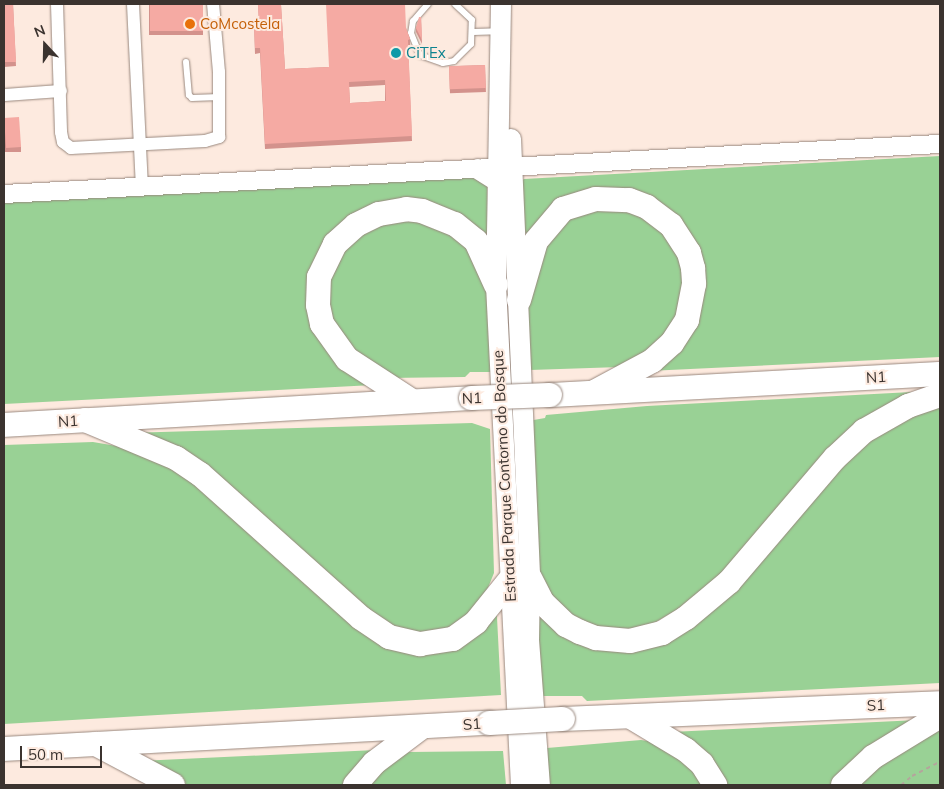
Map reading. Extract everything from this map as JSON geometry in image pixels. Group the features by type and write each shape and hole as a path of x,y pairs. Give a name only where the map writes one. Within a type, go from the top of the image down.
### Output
{"highway":[{"path":"519,300 536,241 563,209 596,199 629,200 647,207 671,225 689,253 693,268 694,284 687,320 672,343 652,361 596,391"},
{"path":"412,401 346,359 322,324 318,305 319,276 335,244 356,225 379,214 406,209 422,211 455,224 476,241 496,286"},
{"name":"N1","path":"4,425 412,401 940,374"},
{"path":"85,420 176,458 200,474 361,618 389,637 420,644 453,639 476,622 519,579 566,625 596,638 630,641 662,633 686,618 729,582 835,458 864,431 908,406 940,395"},
{"name":"S1","path":"4,749 489,723 940,703"},
{"path":"842,785 873,757 940,716"},
{"path":"631,717 686,750 702,764 715,785"},
{"path":"355,785 374,763 422,727"},
{"path":"96,744 173,785"}],"main road":[{"path":"501,4 500,113 505,170"},
{"path":"502,40 508,70 505,170"},
{"path":"4,194 478,168 505,170 940,144"},
{"name":"Estrada Parque Contorno do Bosque","path":"505,170 519,300 521,785"},
{"name":"Estrada Parque Contorno do Bosque","path":"505,170 496,286 519,579 529,640 540,785"}],"street":[{"path":"57,4 61,132 67,147 214,140 220,130 220,97 213,4"},
{"path":"133,4 142,187"},
{"path":"4,95 61,92"}],"lane":[{"path":"428,4 419,11 411,33 420,55 431,61 448,62 464,54 471,44 473,32 472,20 455,4"},
{"path":"473,32 502,40"},
{"path":"186,62 189,96 192,98 220,97"}],"path":[{"path":"901,785 912,776 940,762"}],"green space":[{"path":"940,156 940,357 648,371 688,334 679,227 585,195 521,253 520,182 524,179"},
{"path":"479,176 487,181 491,261 427,205 344,225 311,304 373,385 4,404 4,202"},
{"path":"585,210 631,210 654,222 676,247 685,269 687,296 669,340 620,367 530,370 527,311 531,272 560,221"},
{"path":"404,216 462,238 488,288 491,372 470,372 465,377 387,378 352,357 324,316 335,257 349,239"},
{"path":"930,391 918,395 710,584 680,608 647,627 621,630 596,627 561,610 539,575 528,421 545,418 546,415 647,406"},
{"path":"940,403 940,683 587,701 582,696 537,696 537,603 569,632 669,631 858,439"},
{"path":"472,423 490,429 494,573 485,595 470,615 439,633 403,633 328,583 126,433"},
{"path":"93,442 146,451 185,470 412,651 496,598 501,695 4,724 4,445"},
{"path":"918,720 834,785 721,785 671,732"},
{"path":"940,726 940,785 852,785"},
{"path":"641,740 660,743 680,757 705,785 549,785 547,748"},
{"path":"376,750 344,785 184,785 139,761"},
{"path":"503,751 506,785 365,785 380,769 409,752"}],"building":[{"path":"4,4 13,4 16,62 4,62"},
{"path":"150,4 203,4 203,31 150,31"},
{"path":"258,4 281,4 285,69 329,67 326,4 405,4 406,28 410,39 408,40 412,136 265,144 260,48 255,48 254,24 259,24","holes":["385,80 386,101 350,103 349,82"]},
{"path":"419,17 421,17 422,40 416,28"},
{"path":"485,65 486,88 450,89 449,66"},
{"path":"19,117 21,147 6,148 4,118"}],"place":[{"name":"CoMcostela","path":"190,24"},
{"name":"CiTEx","path":"396,53"}]}
